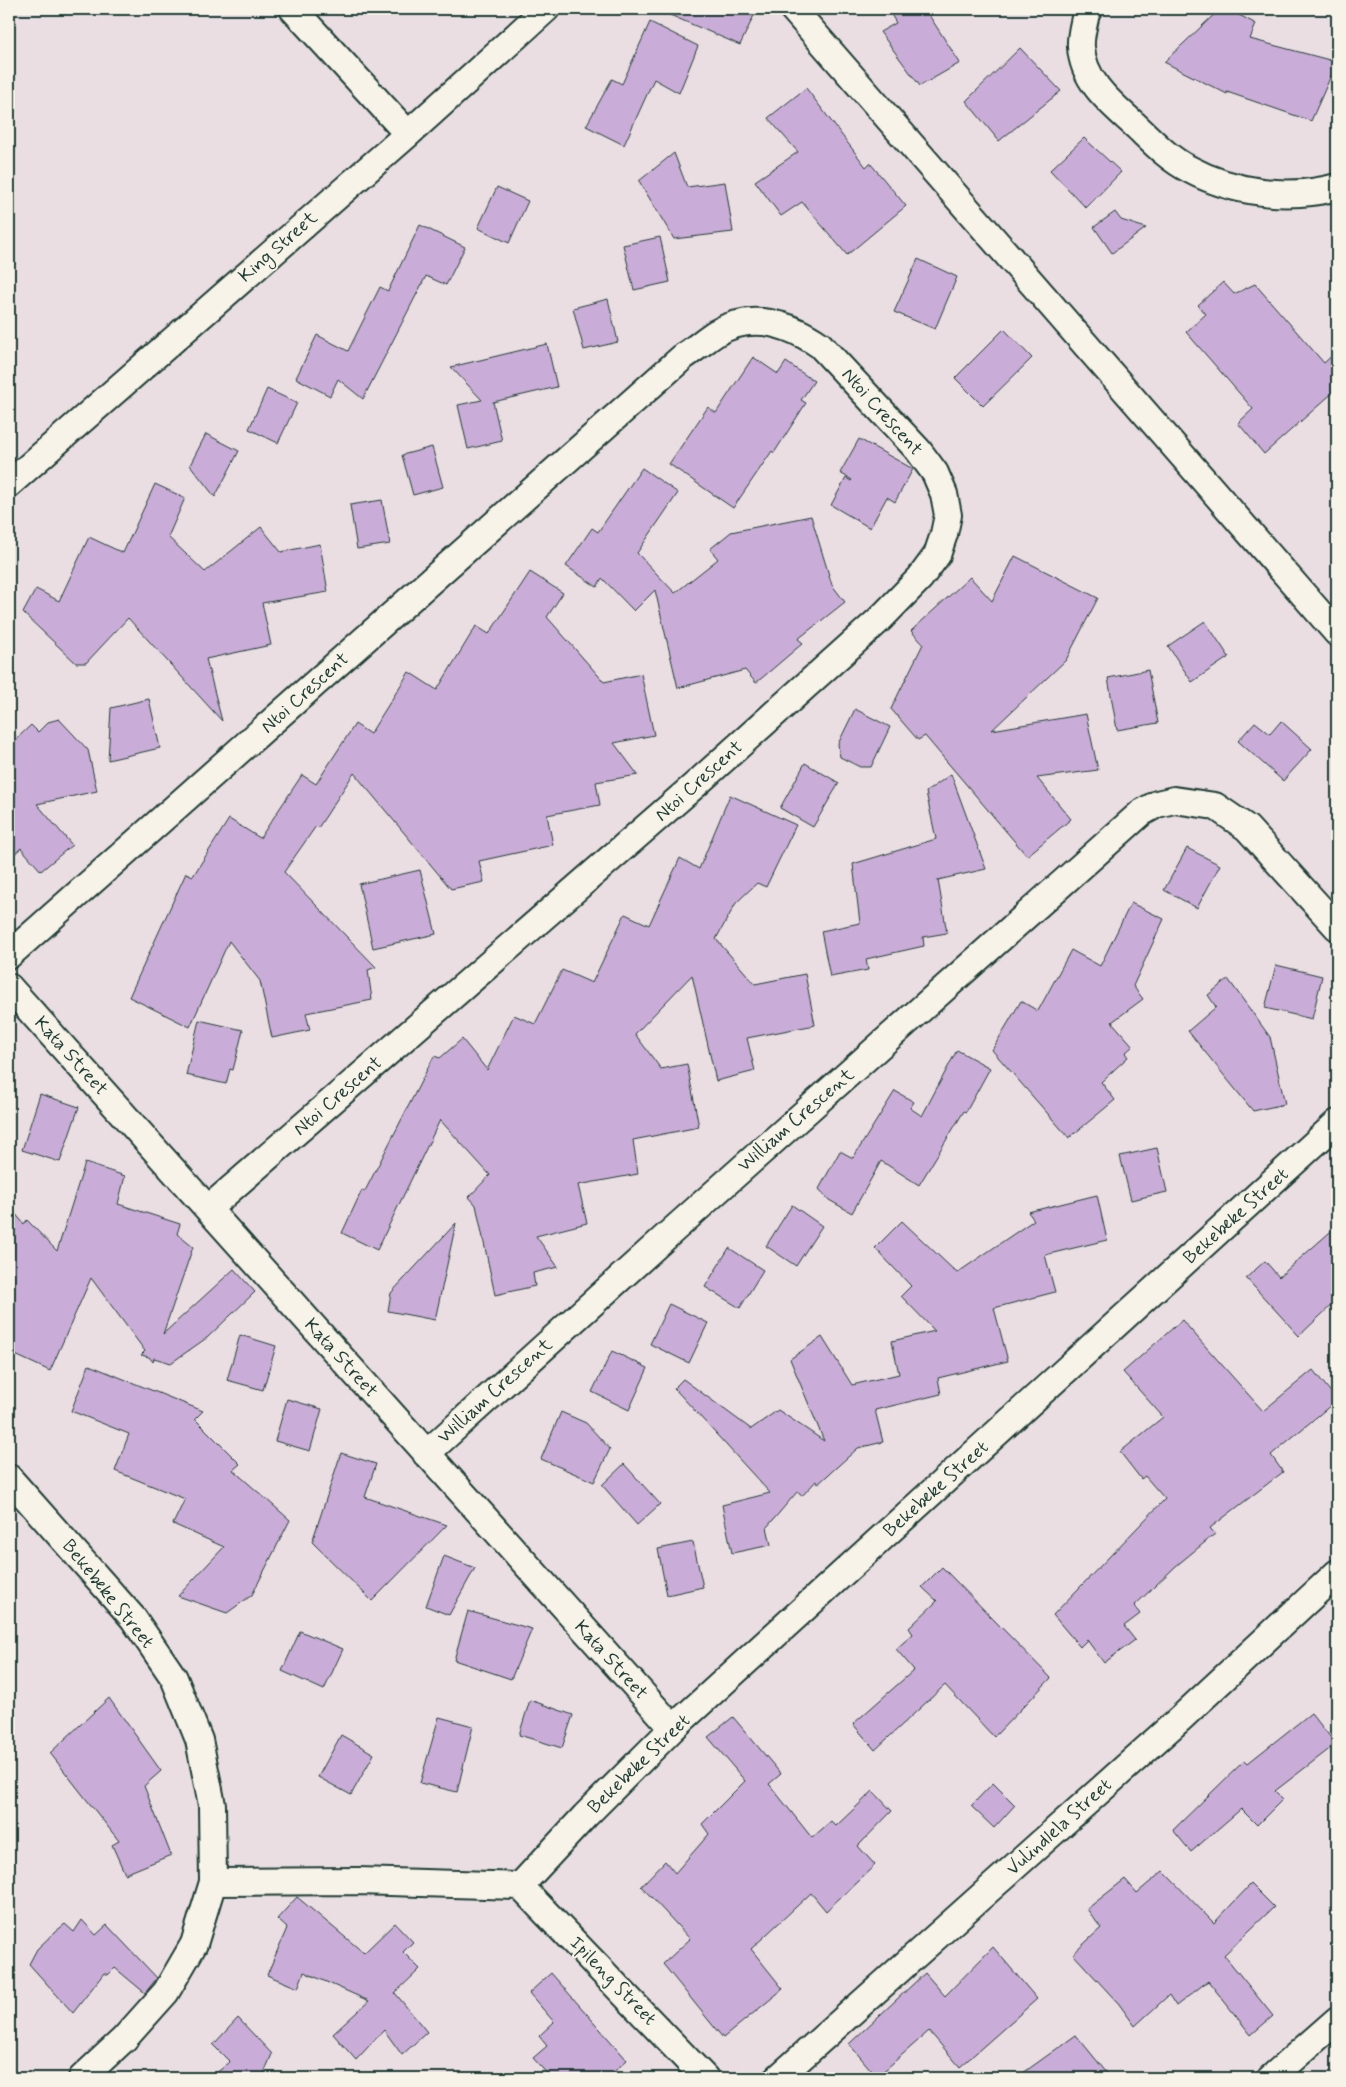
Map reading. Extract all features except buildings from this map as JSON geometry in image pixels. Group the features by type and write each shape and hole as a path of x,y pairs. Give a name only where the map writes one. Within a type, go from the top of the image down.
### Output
{"street":[{"path":"293,9 408,134"},
{"name":"King Street","path":"9,484 408,134 546,9"},
{"path":"793,9 1337,633"},
{"path":"1089,9 1086,13 1081,46 1085,67 1093,82 1106,99 1162,150 1188,169 1224,184 1268,193 1315,193 1337,187"},
{"name":"Ntoi Crescent","path":"9,955 684,356 716,333 735,324 758,321 783,325 805,334 820,345 918,450 935,473 944,494 948,515 937,555 920,578 880,619 695,785 209,1208"},
{"name":"William Crescent","path":"426,1454 678,1225 1141,813 1157,804 1174,800 1215,806 1247,828 1337,927"},
{"name":"Kata Street","path":"9,987 673,1728"},
{"name":"Bekebeke Street","path":"520,1886 585,1816 673,1728 1337,1123"},
{"name":"Bekebeke Street","path":"9,1478 133,1618 174,1678 200,1740 212,1805 213,1882 194,1944 166,1992 124,2038 82,2078"},
{"name":"Vulindlela Street","path":"778,2078 1181,1718 1337,1573"},
{"path":"213,1882 358,1881 520,1886"},
{"name":"Ipileng Street","path":"520,1886 705,2078"},
{"path":"1271,2078 1337,2020"}]}
